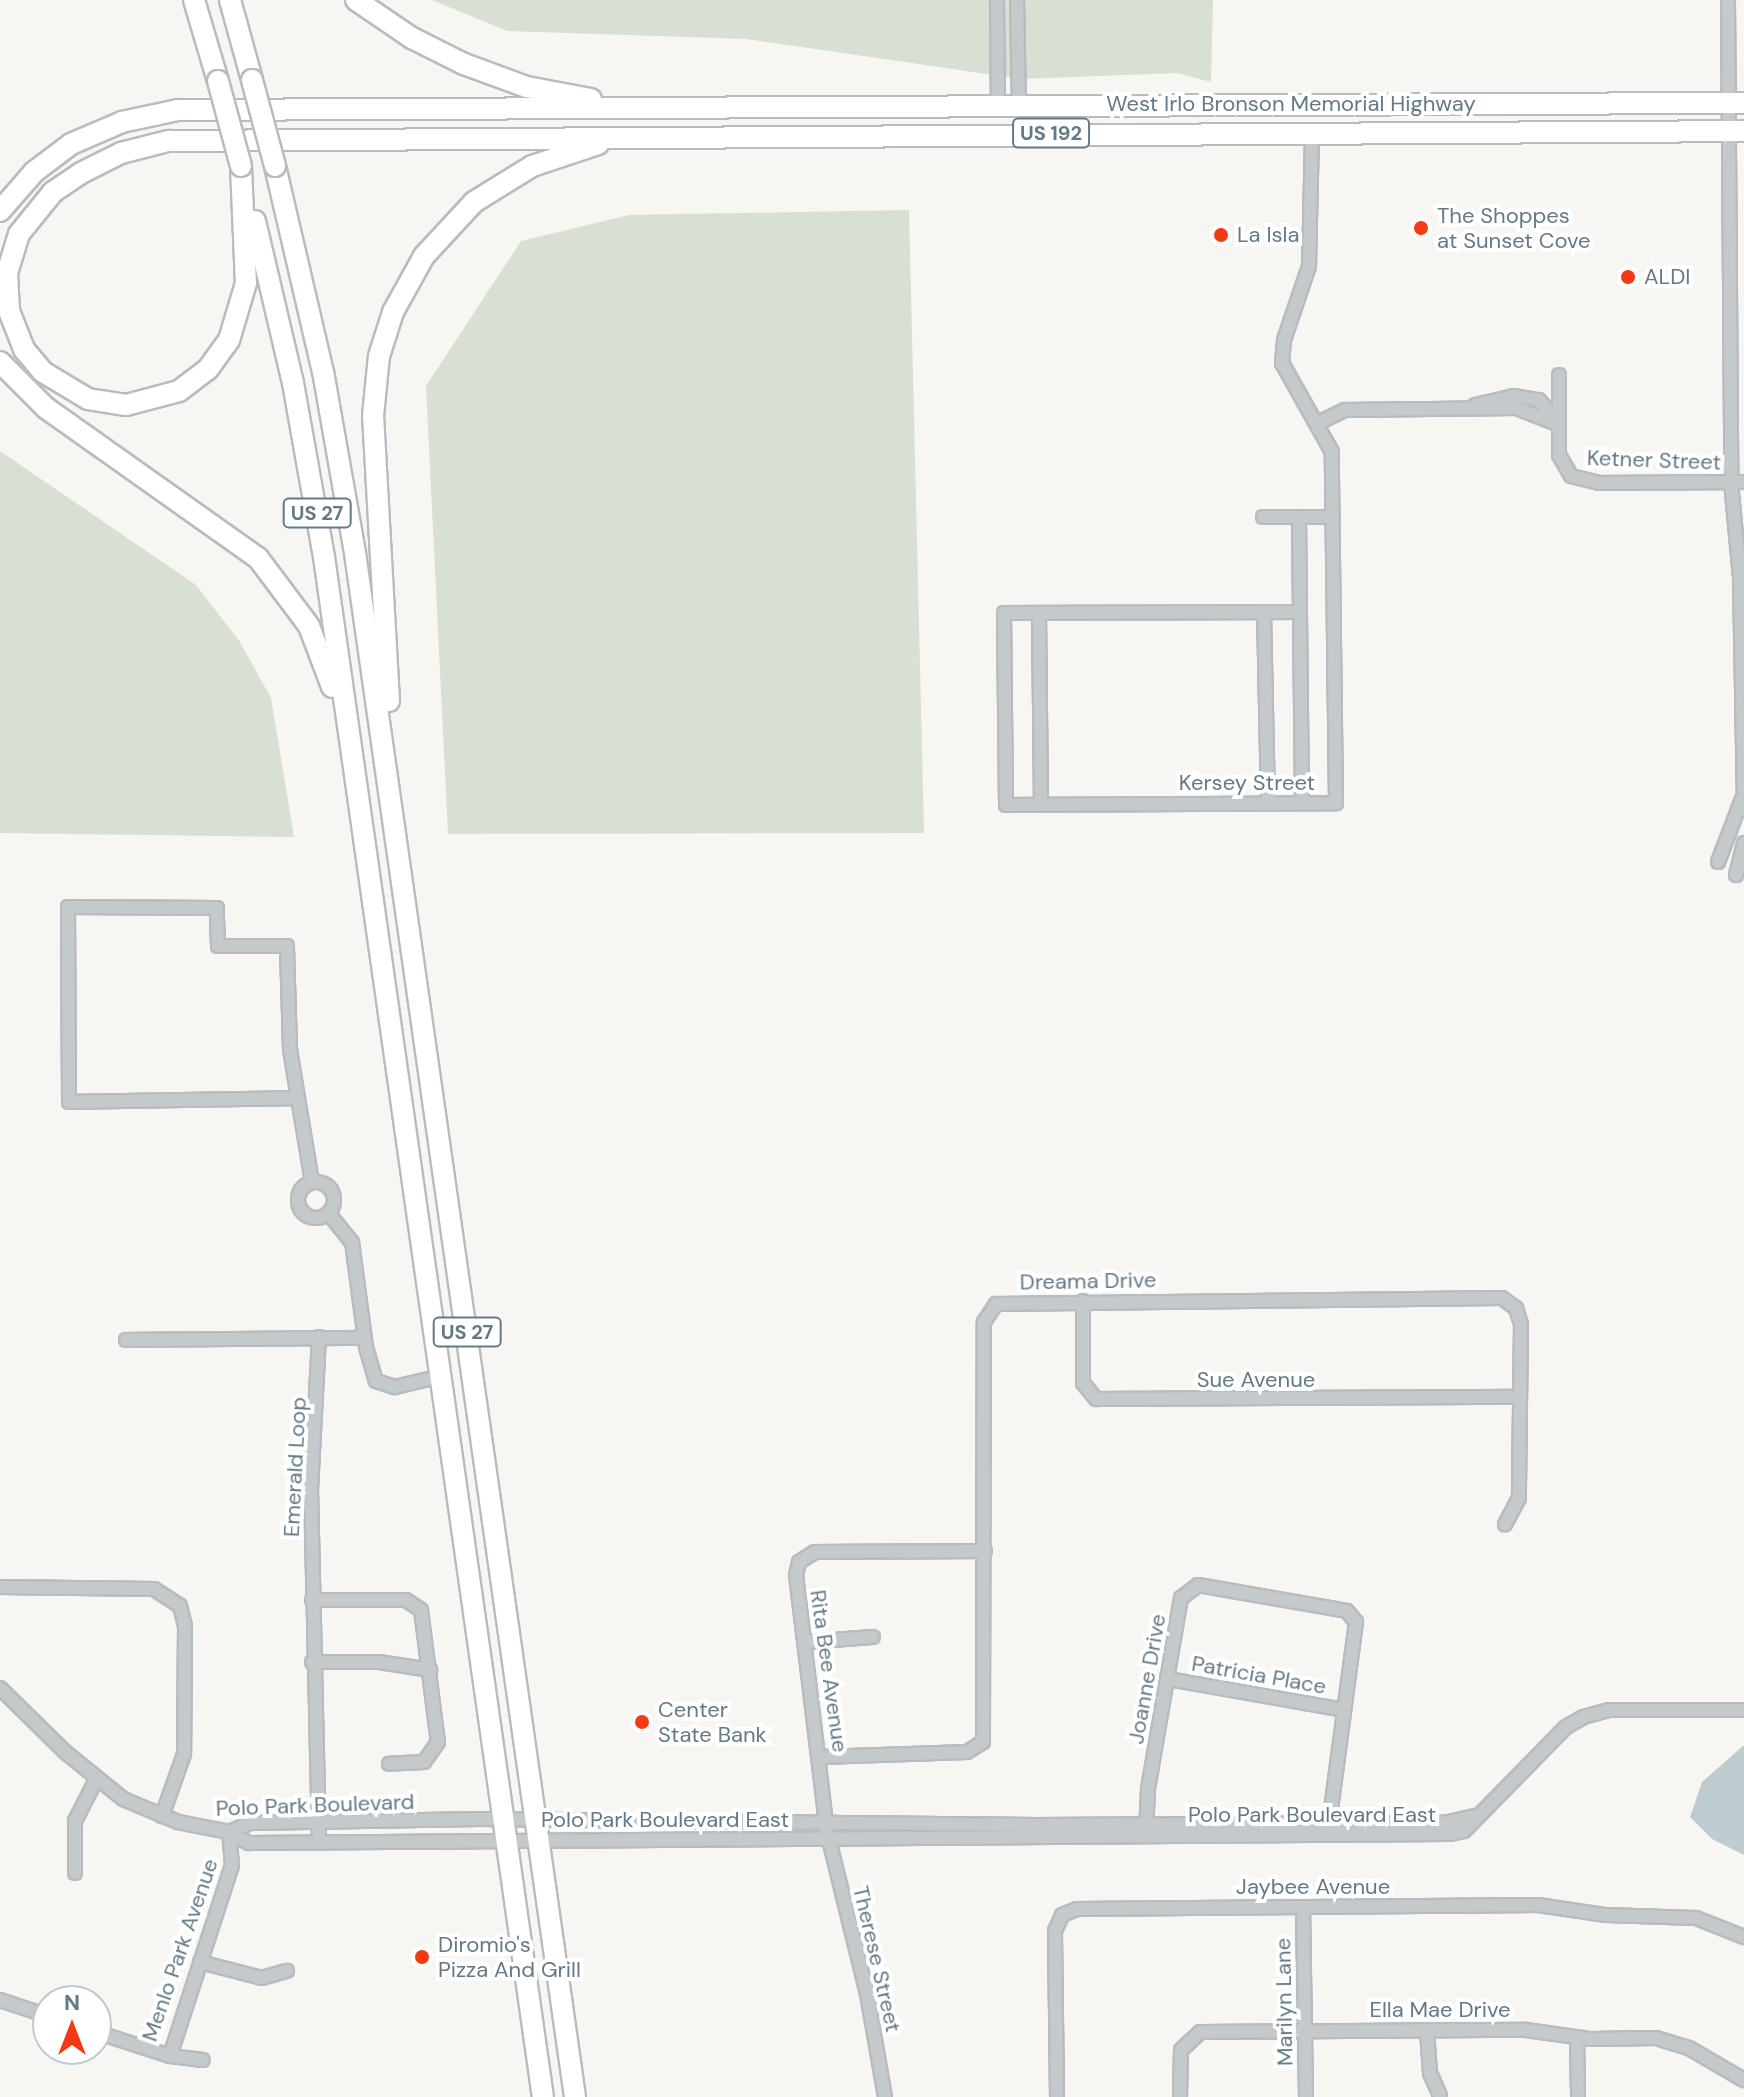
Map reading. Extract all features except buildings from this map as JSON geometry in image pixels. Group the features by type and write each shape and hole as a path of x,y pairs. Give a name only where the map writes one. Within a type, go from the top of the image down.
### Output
{"highway":[{"name":"US 27","path":"194,0 241,166 304,443 543,2097"},
{"name":"US 27","path":"230,0 275,166 336,439 394,824 575,2097"},
{"path":"356,0 424,45 492,76 541,90 646,107"},
{"name":"West Irlo Bronson Memorial Highway","path":"646,107 1737,103"},
{"path":"1002,134 1022,122 1068,119 1082,104"},
{"path":"1312,132 1336,115 1365,104"},
{"path":"935,133 948,123 1008,118 1008,105"},
{"path":"0,211 34,172 71,144 122,122 167,111 646,107"},
{"name":"West Irlo Bronson Memorial Highway","path":"693,134 1737,131"},
{"path":"241,166 246,283 229,340 208,369 170,394 126,405 88,399 43,372 24,349 9,311 6,286 13,247 27,220 53,192 121,153 190,139 693,134"},
{"path":"394,824 373,416 379,356 393,312 440,237 474,202 512,175 593,144 693,134"},
{"path":"0,362 28,394 231,535 285,588 326,666 367,865"}],"street":[{"path":"997,0 1008,105"},
{"path":"1008,105 1017,0"},
{"path":"1718,862 1743,804 1737,103 1728,0"},
{"name":"Kersey Street","path":"1300,612 1004,613 1006,805 1336,803 1332,452 1318,423 1294,392 1282,363 1311,256 1312,132"},
{"name":"Ketner Street","path":"1559,375 1557,424 1563,467 1581,480 1738,482"},
{"path":"1318,423 1345,410 1516,408 1557,424"},
{"path":"1263,517 1333,517"},
{"path":"1299,517 1302,803"},
{"path":"1740,577 1744,559"},
{"path":"1264,612 1268,803"},
{"path":"1039,613 1041,805"},
{"path":"1736,875 1744,843"},
{"path":"298,1098 69,1102 68,907 217,908 218,946 287,946 290,1049 312,1182"},
{"path":"312,1182 333,1192 329,1214"},
{"path":"312,1182 299,1194 301,1212 318,1219 329,1214"},
{"path":"329,1214 345,1227 352,1242 371,1372 387,1387 441,1376"},
{"name":"Dreama Drive","path":"821,1757 967,1752 983,1742 986,1312 996,1304 1502,1298 1520,1314 1519,1498 1505,1524"},
{"name":"Sue Avenue","path":"1083,1301 1083,1383 1096,1399 1520,1397"},
{"name":"Emerald Loop","path":"319,1337 312,1600 319,1842"},
{"path":"126,1340 365,1338"},
{"name":"Rita Bee Avenue","path":"828,1832 796,1575 799,1562 815,1552 985,1551"},
{"name":"Joanne Drive","path":"1146,1830 1181,1598 1191,1587 1205,1585 1351,1614 1358,1634 1343,1710 1328,1830"},
{"path":"0,1587 146,1588 176,1600 185,1626 184,1746 162,1816"},
{"path":"312,1600 416,1603 430,1670 437,1747 424,1762 389,1764"},
{"path":"806,1642 873,1637"},
{"path":"312,1662 379,1662 430,1670"},
{"name":"Patricia Place","path":"1168,1679 1343,1710"},
{"name":"Polo Park Boulevard","path":"0,1688 96,1780 162,1816 229,1832 250,1823 406,1821 537,1830"},
{"name":"Polo Park Boulevard East","path":"229,1832 249,1843 407,1840 505,1830 1328,1830 1449,1834 1464,1831 1566,1727 1583,1717 1609,1710 1744,1710"},
{"path":"75,1873 75,1821 96,1780"},
{"path":"406,1821 407,1840"},
{"name":"Polo Park Boulevard East","path":"537,1830 828,1832"},
{"name":"Menlo Park Avenue","path":"112,2037 170,2056 233,1858 229,1832"},
{"name":"Therese Street","path":"828,1832 885,2097"},
{"path":"233,1858 249,1843"},
{"name":"Jaybee Avenue","path":"1057,2097 1055,1931 1062,1915 1077,1909 1538,1905 1606,1915 1696,1918 1744,1937"},
{"name":"Marilyn Lane","path":"1303,1907 1306,2097"},
{"path":"200,1962 262,1978 287,1971"},
{"path":"0,2000 32,2011"},
{"name":"Ella Mae Drive","path":"1180,2097 1181,2050 1195,2034 1526,2030 1577,2037 1670,2041 1744,2080"},
{"path":"1427,2031 1430,2073 1440,2095"},
{"path":"1577,2037 1578,2097"},
{"path":"170,2056 203,2060"}],"shaded area":[{"path":"432,0 1213,0 1211,82 1177,73 1021,79 746,39 507,31"},
{"path":"909,210 924,833 448,834 426,386 521,241 629,215"},
{"path":"0,451 196,585 240,642 271,698 294,837 0,833"},
{"path":"1744,1745 1744,1855 1712,1839 1690,1817 1702,1782"}],"place":[{"name":"The Shoppes at Sunset Cove","path":"1421,228"},
{"name":"La Isla","path":"1221,235"},
{"name":"ALDI","path":"1628,277"},
{"name":"Center State Bank","path":"642,1722"},
{"name":"Diromio's Pizza And Grill","path":"422,1957"}]}
